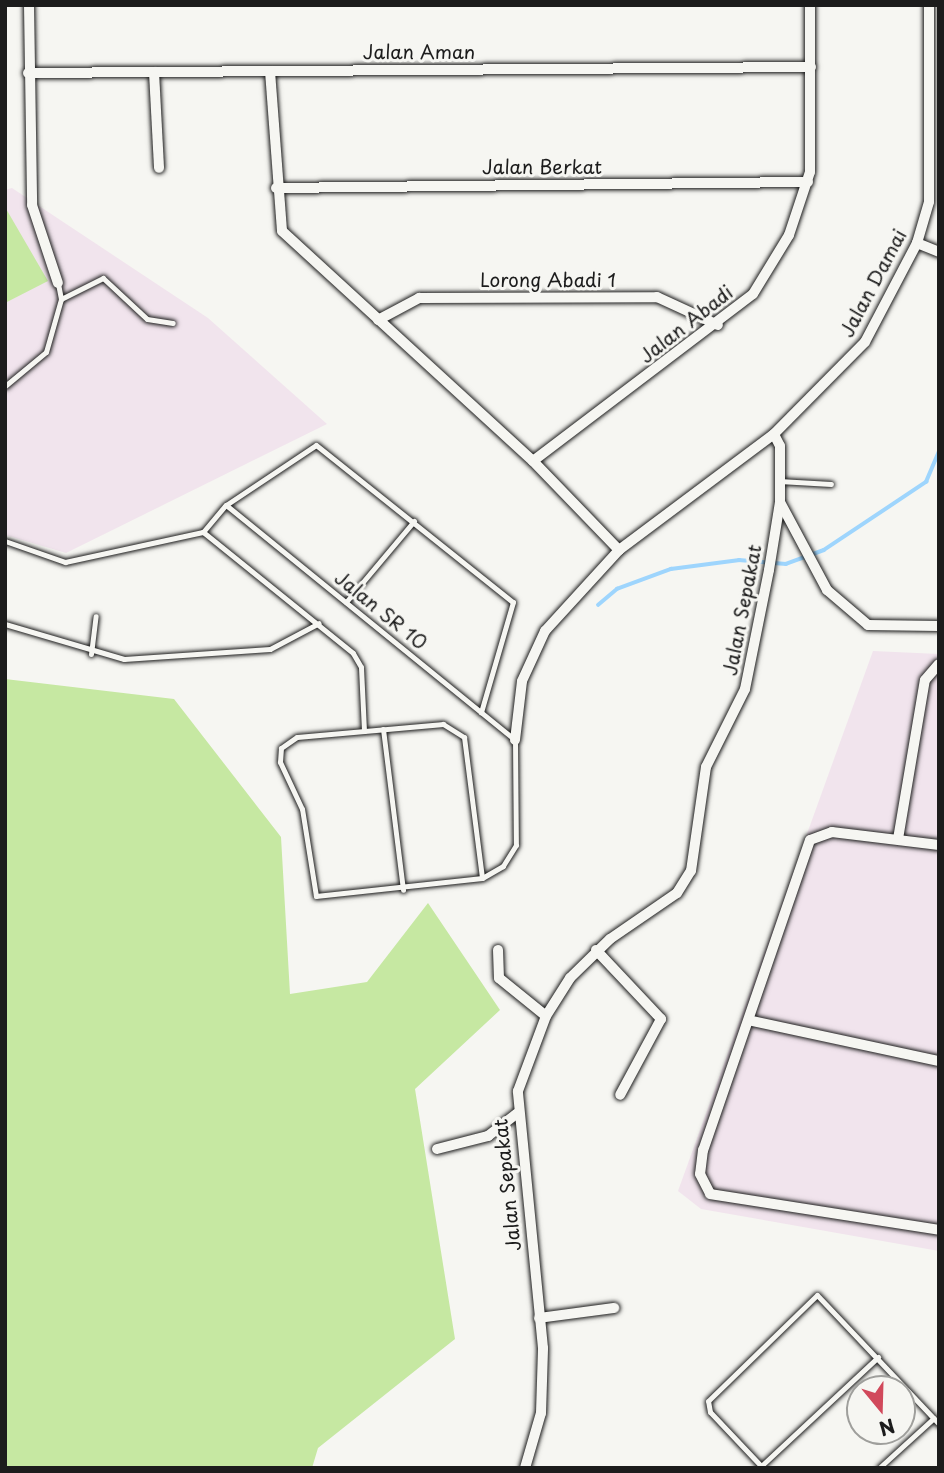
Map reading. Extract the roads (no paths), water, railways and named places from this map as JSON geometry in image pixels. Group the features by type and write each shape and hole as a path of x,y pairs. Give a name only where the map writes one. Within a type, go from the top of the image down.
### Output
{"street":[{"path":"29,5 32,205 58,284"},
{"name":"Jalan Abadi","path":"533,461 718,325 753,294 789,234 808,182 810,5"},
{"name":"Jalan Damai","path":"515,740 522,681 545,631 619,550 774,434 865,342 917,243 929,202 932,11"},
{"name":"Jalan Aman","path":"28,73 811,67"},
{"path":"270,71 276,188 286,236 533,461 619,550"},
{"path":"154,72 159,168"},
{"name":"Jalan Berkat","path":"276,188 808,182"},
{"path":"917,243 939,252"},
{"name":"Lorong Abadi 1","path":"378,320 419,298 657,297 718,325"},
{"name":"Jalan Sepakat","path":"525,1468 541,1413 539,1318 516,1114 546,1016 596,950 677,893 691,871 706,767 745,689 768,570 780,502 774,434"},
{"path":"780,502 827,590 868,625 939,626"},
{"path":"898,839 925,680 939,664"},
{"path":"939,845 832,832 810,840 752,1021 703,1150 700,1174 710,1194 939,1230"},
{"path":"498,950 499,978 546,1016"},
{"path":"596,950 661,1020 620,1095"},
{"path":"752,1021 939,1061"},
{"path":"437,1149 488,1136 516,1114"},
{"path":"539,1318 614,1307"}],"lane":[{"path":"61,299 103,278 147,319 173,323"},
{"path":"5,386 46,352 61,299 58,284"},
{"path":"5,541 65,562 204,532 226,505 320,446 513,602 481,712"},
{"path":"779,481 831,484"},
{"name":"Jalan SR 10","path":"226,505 515,740"},
{"path":"346,602 414,521"},
{"path":"204,532 318,623 358,659 364,731"},
{"path":"91,654 96,616"},
{"path":"5,624 91,654 124,660 270,649 318,623"},
{"path":"482,878 464,737 443,724 290,739 280,762 302,809 316,896 403,890 482,878 503,866 516,845 515,740"},
{"path":"383,729 403,890"},
{"path":"878,1357 761,1467 710,1412 708,1401 811,1298 823,1296 939,1424"},
{"path":"878,1468 934,1418"}],"waterway":[{"path":"598,605 617,589 671,569 739,560 786,564 824,550 926,482 939,452"}]}
